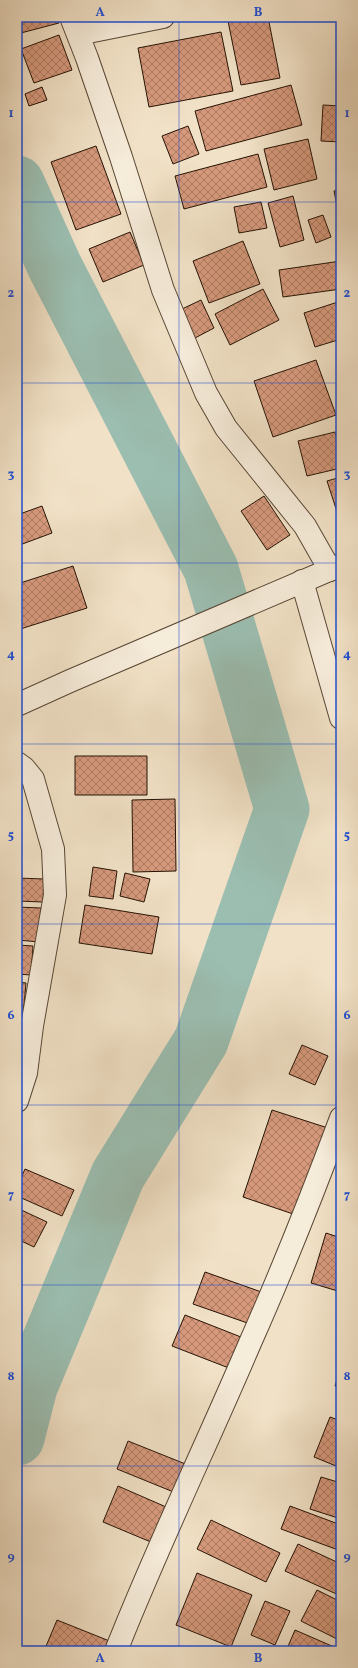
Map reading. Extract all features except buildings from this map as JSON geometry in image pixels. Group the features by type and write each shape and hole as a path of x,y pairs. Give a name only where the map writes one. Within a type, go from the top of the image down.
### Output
{"street":[{"path":"17,705 295,584 336,568 305,526 226,428 206,393 163,290 121,157 74,25 163,17"},
{"path":"295,584 341,718"},
{"path":"17,763 24,768 33,779 53,849 55,895 32,1026 26,1073 17,1101"},
{"path":"116,1651 160,1546 251,1341 319,1176 341,1118"}],"waterway":[{"path":"17,183 55,267 211,569 282,809 201,1041 118,1175 30,1387 17,1438"}]}
